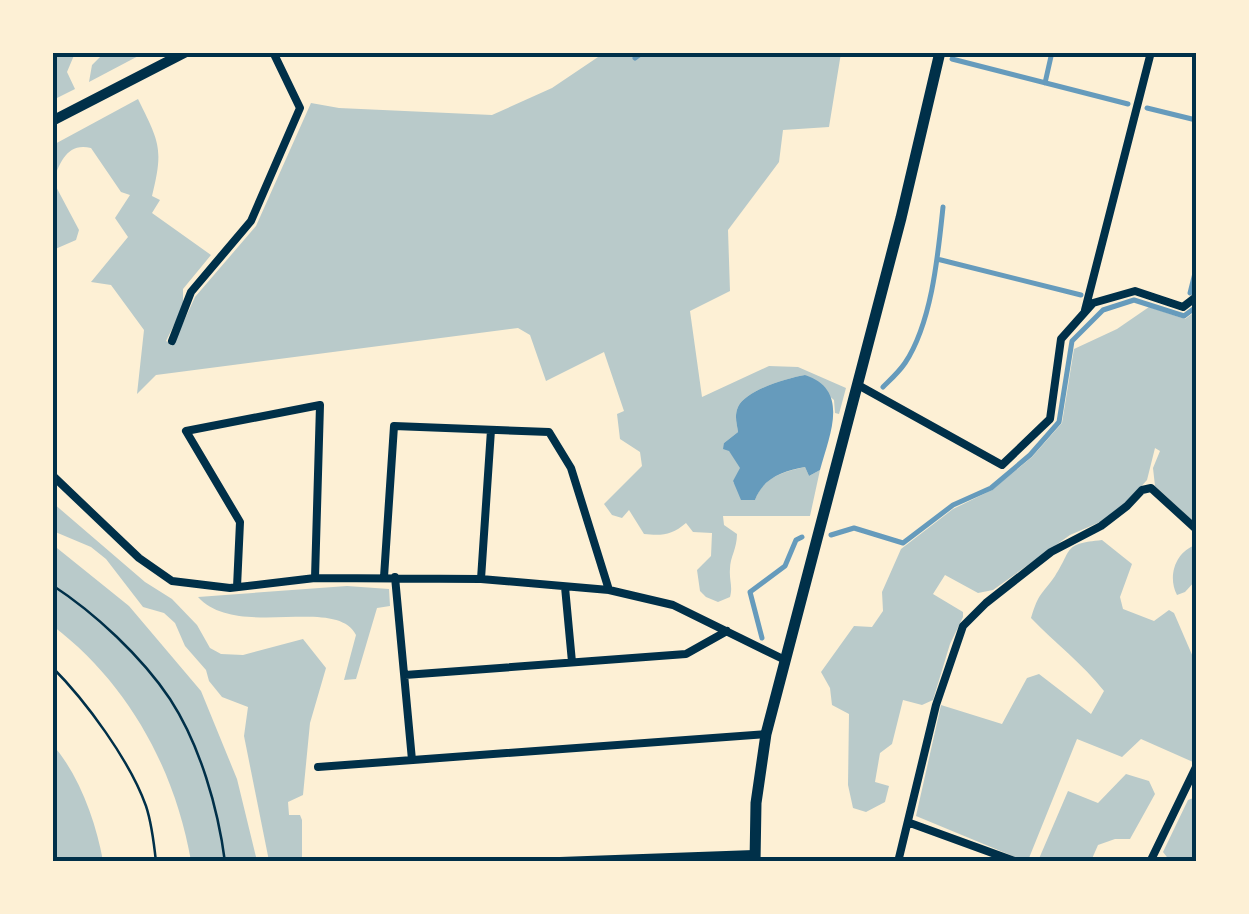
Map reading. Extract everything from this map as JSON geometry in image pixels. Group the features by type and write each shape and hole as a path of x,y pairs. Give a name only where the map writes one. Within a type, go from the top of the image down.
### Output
{"main road":[{"path":"755,858 756,803 766,734 940,52"}],"street":[{"path":"52,122 186,52"},
{"path":"172,341 192,292 251,221 300,108 272,52"},
{"path":"1086,310 1151,52"},
{"path":"858,385 1002,465 1050,419 1061,339 1093,303 1134,291 1183,308 1196,297"},
{"path":"237,587 240,522 186,431 320,404 315,578"},
{"path":"384,577 394,426 549,432 571,468 609,590"},
{"path":"481,579 491,430"},
{"path":"52,474 139,558 172,581 237,587 315,578 395,577 481,579 609,590 673,604 785,660"},
{"path":"898,862 936,705 963,626 986,602 1051,552 1114,517 1142,490 1151,488 1196,528"},
{"path":"395,577 412,760"},
{"path":"565,587 572,662"},
{"path":"405,674 686,654 727,630"},
{"path":"318,767 766,734"},
{"path":"1150,862 1196,771"},
{"path":"910,823 1016,862"},
{"path":"532,862 755,858"}],"path":[{"path":"52,586 121,644 170,700 206,783 225,862"},
{"path":"52,667 86,707 146,805 156,862"}],"shaded area":[{"path":"53,52 75,53 67,72 75,89 53,100"},
{"path":"104,52 144,53 89,82 92,65"},
{"path":"604,53 841,53 829,127 783,130 779,162 728,230 730,291 690,311 702,397 769,366 798,367 846,388 839,414 835,413 834,400 805,375 768,386 742,401 736,414 738,432 724,443 741,468 733,482 755,500 763,486 782,474 805,467 809,476 820,470 810,516 723,516 724,525 737,534 730,565 730,597 718,602 706,597 700,591 697,570 711,556 712,533 693,532 686,523 666,534 644,534 629,510 622,518 612,515 604,504 642,466 640,452 620,439 617,414 624,411 604,352 546,381 530,335 518,328 156,375 137,394 144,330 111,285 91,282 128,237 115,218 130,195 121,192 91,148 70,151 53,181 53,145 138,99 157,146 158,167 152,196 160,200 152,213 211,255 183,289 183,307 166,341 173,345 195,297 256,226 311,103 339,108 492,115 552,88"},
{"path":"53,181 79,230 76,240 53,250"},
{"path":"1149,307 1185,319 1196,311 1196,524 1155,486 1153,468 1160,451 1155,448 1147,480 1127,502 1100,522 1070,535 993,590 978,593 945,575 933,594 963,612 963,617 950,644 933,700 922,705 903,700 892,744 880,753 875,782 889,786 885,802 866,812 853,808 848,785 849,714 832,705 830,688 821,672 854,626 872,627 883,611 882,592 901,549 953,509 992,490 1032,457 1062,423 1074,349 1117,329"},
{"path":"53,503 145,582 172,599 197,625 210,648 221,654 243,655 303,639 326,668 310,723 303,795 288,802 289,815 300,815 302,820 302,861 269,861 244,736 248,707 222,697 185,646 175,623 164,613 143,607 106,559 91,547 53,531"},
{"path":"1102,540 1132,564 1120,597 1123,609 1154,621 1169,610 1174,613 1196,664 1193,762 1141,739 1122,757 1077,739 1029,858 1020,859 916,816 941,705 1002,724 1027,678 1039,674 1091,714 1104,691 1031,618 1038,599 1070,549"},
{"path":"52,544 129,606 201,691 237,779 257,861 191,861 173,793 144,730 104,674 53,626"},
{"path":"1196,545 1196,580 1177,595 1175,565 1183,553"},
{"path":"347,586 389,589 390,606 377,608 356,679 344,680 356,635 345,624 328,618 236,615 215,609 198,597"},
{"path":"52,744 85,799 103,861 53,861"},
{"path":"1126,774 1149,781 1155,794 1130,839 1098,845 1091,861 1038,861 1068,791 1098,803"},
{"path":"1196,797 1196,861 1170,861 1163,852 1188,800"}],"water":[{"path":"805,375 828,391 832,403 831,429 820,470 809,476 805,467 782,473 763,486 755,500 741,500 733,481 740,468 729,451 723,449 724,443 738,432 738,407 758,390"}],"waterway":[{"path":"635,58 643,52"},
{"path":"1045,83 1052,52"},
{"path":"952,59 1128,104"},
{"path":"1147,108 1196,120"},
{"path":"883,387 905,363 922,328 932,288 943,207"},
{"path":"937,259 1081,295"},
{"path":"1190,293 1196,269"},
{"path":"831,535 854,528 903,543 953,505 991,488 1030,455 1059,422 1072,341 1103,310 1134,300 1184,316 1196,307"},
{"path":"762,638 750,592 785,566 796,540 802,537"}]}
